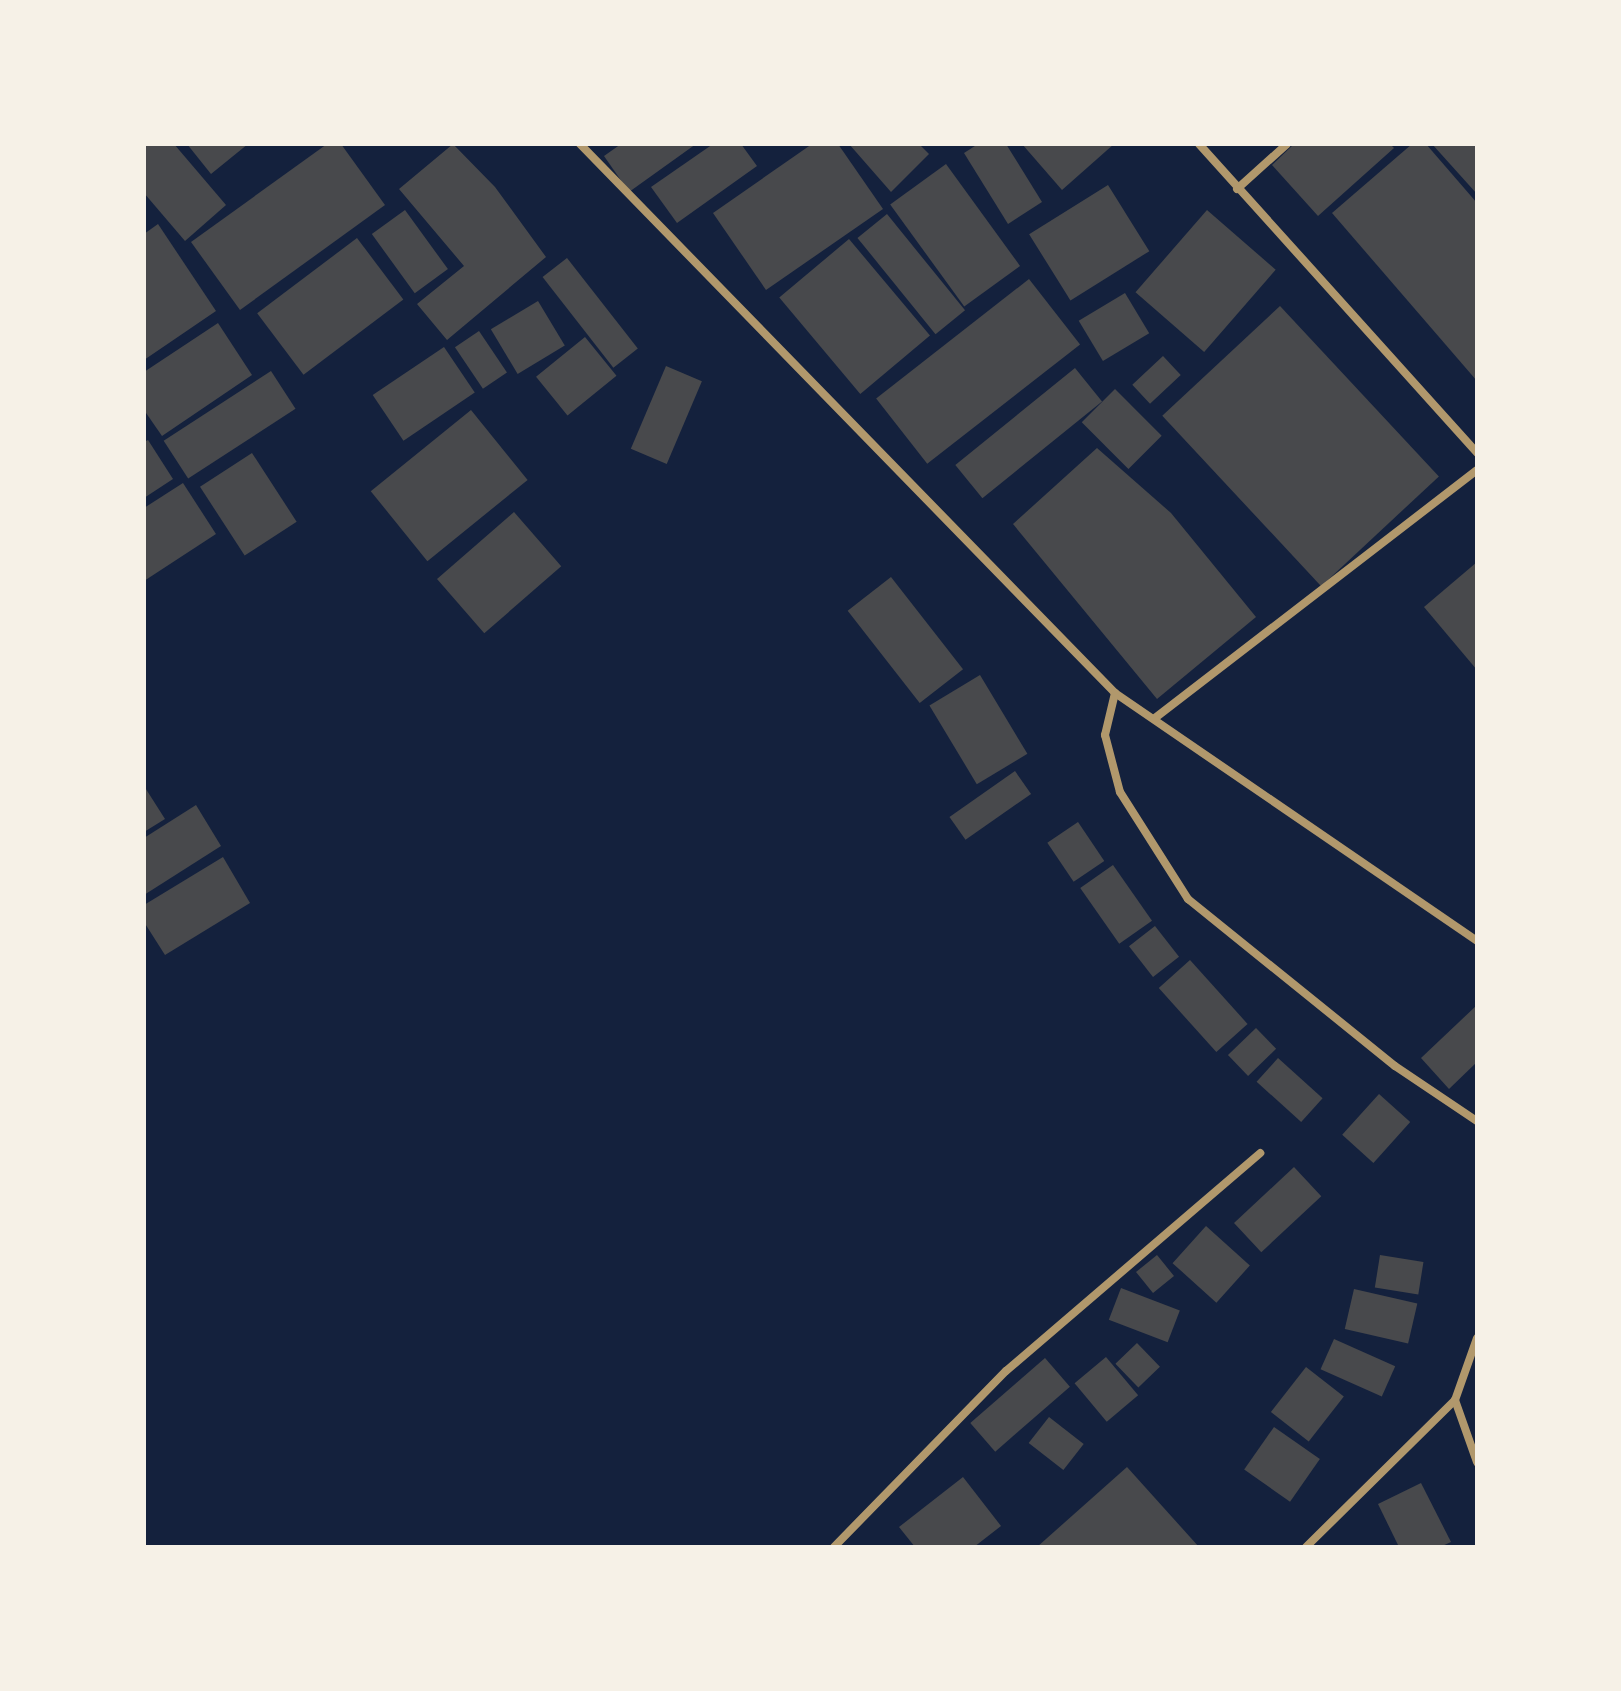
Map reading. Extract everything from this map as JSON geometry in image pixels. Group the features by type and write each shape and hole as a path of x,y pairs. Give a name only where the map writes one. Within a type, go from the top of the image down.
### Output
{"street":[{"path":"580,144 1115,693 1477,941"},
{"path":"1199,144 1477,453"},
{"path":"1237,189 1287,144"},
{"path":"1155,718 1477,470"},
{"path":"1115,693 1105,735 1120,792 1188,899 1395,1066 1477,1121"},
{"path":"834,1547 1006,1371 1260,1153"},
{"path":"1306,1547 1455,1400 1477,1338"},
{"path":"1455,1400 1477,1462"}],"building":[{"path":"144,144 174,144 226,205 185,241 144,193"},
{"path":"187,144 248,144 211,174"},
{"path":"327,144 341,144 385,205 240,310 191,242"},
{"path":"453,144 495,187 546,257 447,340 417,304 464,266 399,189"},
{"path":"621,144 696,144 629,192 604,156"},
{"path":"713,144 741,144 757,166 677,223 651,187"},
{"path":"812,144 838,144 883,209 766,290 713,213"},
{"path":"849,144 919,144 929,154 891,192"},
{"path":"978,144 1006,144 1042,202 1008,224 964,153"},
{"path":"1022,144 1114,144 1062,190"},
{"path":"1294,144 1390,144 1394,148 1318,216 1272,165"},
{"path":"1412,144 1426,144 1477,203 1477,381 1332,213"},
{"path":"1432,144 1477,144 1477,194"},
{"path":"946,164 1020,266 964,306 890,205"},
{"path":"1108,185 1149,251 1070,300 1029,234"},
{"path":"405,210 448,269 415,293 372,234"},
{"path":"1207,210 1276,270 1204,352 1135,292"},
{"path":"887,214 965,310 936,334 857,238"},
{"path":"158,224 216,311 144,360 144,234"},
{"path":"357,238 403,299 304,375 257,313"},
{"path":"849,239 930,336 860,394 779,297"},
{"path":"567,258 638,349 613,368 543,277"},
{"path":"1029,279 1080,344 927,464 876,398"},
{"path":"1125,293 1149,333 1103,361 1079,321"},
{"path":"538,301 565,346 518,374 491,329"},
{"path":"1280,306 1439,476 1321,586 1162,416"},
{"path":"218,323 252,375 162,436 144,410 144,372"},
{"path":"479,331 507,372 483,389 455,347"},
{"path":"585,337 616,376 568,416 536,377"},
{"path":"444,347 475,393 403,441 373,395"},
{"path":"1163,356 1181,375 1150,404 1132,385"},
{"path":"666,366 702,381 667,464 631,449"},
{"path":"1075,368 1102,401 982,498 955,465"},
{"path":"271,371 296,409 188,478 164,441"},
{"path":"1115,389 1162,436 1128,469 1082,422"},
{"path":"471,410 528,480 427,561 371,491"},
{"path":"148,440 173,479 144,498 144,442"},
{"path":"1097,448 1171,513 1256,617 1157,699 1013,524"},
{"path":"252,453 297,522 245,556 200,487"},
{"path":"183,483 216,534 144,581 144,508"},
{"path":"514,512 561,566 484,633 437,579"},
{"path":"1477,562 1477,670 1424,607"},
{"path":"891,577 963,669 920,703 848,611"},
{"path":"980,675 1027,754 977,784 929,705"},
{"path":"1015,771 1031,794 966,840 949,817"},
{"path":"144,786 165,819 144,832"},
{"path":"196,805 221,846 144,895 144,838"},
{"path":"1078,822 1104,861 1074,882 1047,843"},
{"path":"223,857 250,903 165,955 144,922 144,905"},
{"path":"1113,865 1152,921 1119,944 1080,888"},
{"path":"1155,926 1179,957 1153,977 1129,946"},
{"path":"1190,960 1248,1024 1216,1052 1159,988"},
{"path":"1477,1005 1477,1062 1449,1089 1421,1058"},
{"path":"1256,1028 1276,1049 1248,1076 1228,1055"},
{"path":"1278,1058 1323,1098 1301,1122 1257,1082"},
{"path":"1379,1094 1410,1122 1373,1163 1342,1135"},
{"path":"1294,1167 1321,1196 1261,1252 1234,1223"},
{"path":"1206,1226 1250,1265 1216,1303 1173,1263"},
{"path":"1157,1255 1174,1276 1153,1293 1136,1272"},
{"path":"1380,1255 1423,1262 1418,1294 1375,1288"},
{"path":"1121,1288 1180,1311 1168,1342 1109,1320"},
{"path":"1354,1289 1417,1304 1408,1344 1345,1329"},
{"path":"1334,1339 1395,1366 1382,1396 1321,1369"},
{"path":"1137,1343 1160,1367 1138,1388 1115,1364"},
{"path":"1106,1357 1138,1395 1107,1422 1075,1383"},
{"path":"1045,1358 1070,1387 995,1452 970,1423"},
{"path":"1306,1367 1344,1397 1309,1441 1271,1412"},
{"path":"1049,1417 1084,1444 1063,1470 1029,1443"},
{"path":"1274,1427 1320,1459 1290,1502 1244,1470"},
{"path":"1127,1467 1199,1547 1037,1547"},
{"path":"963,1477 1001,1526 974,1547 915,1547 899,1527"},
{"path":"1421,1483 1451,1542 1440,1547 1399,1547 1378,1504"}]}
